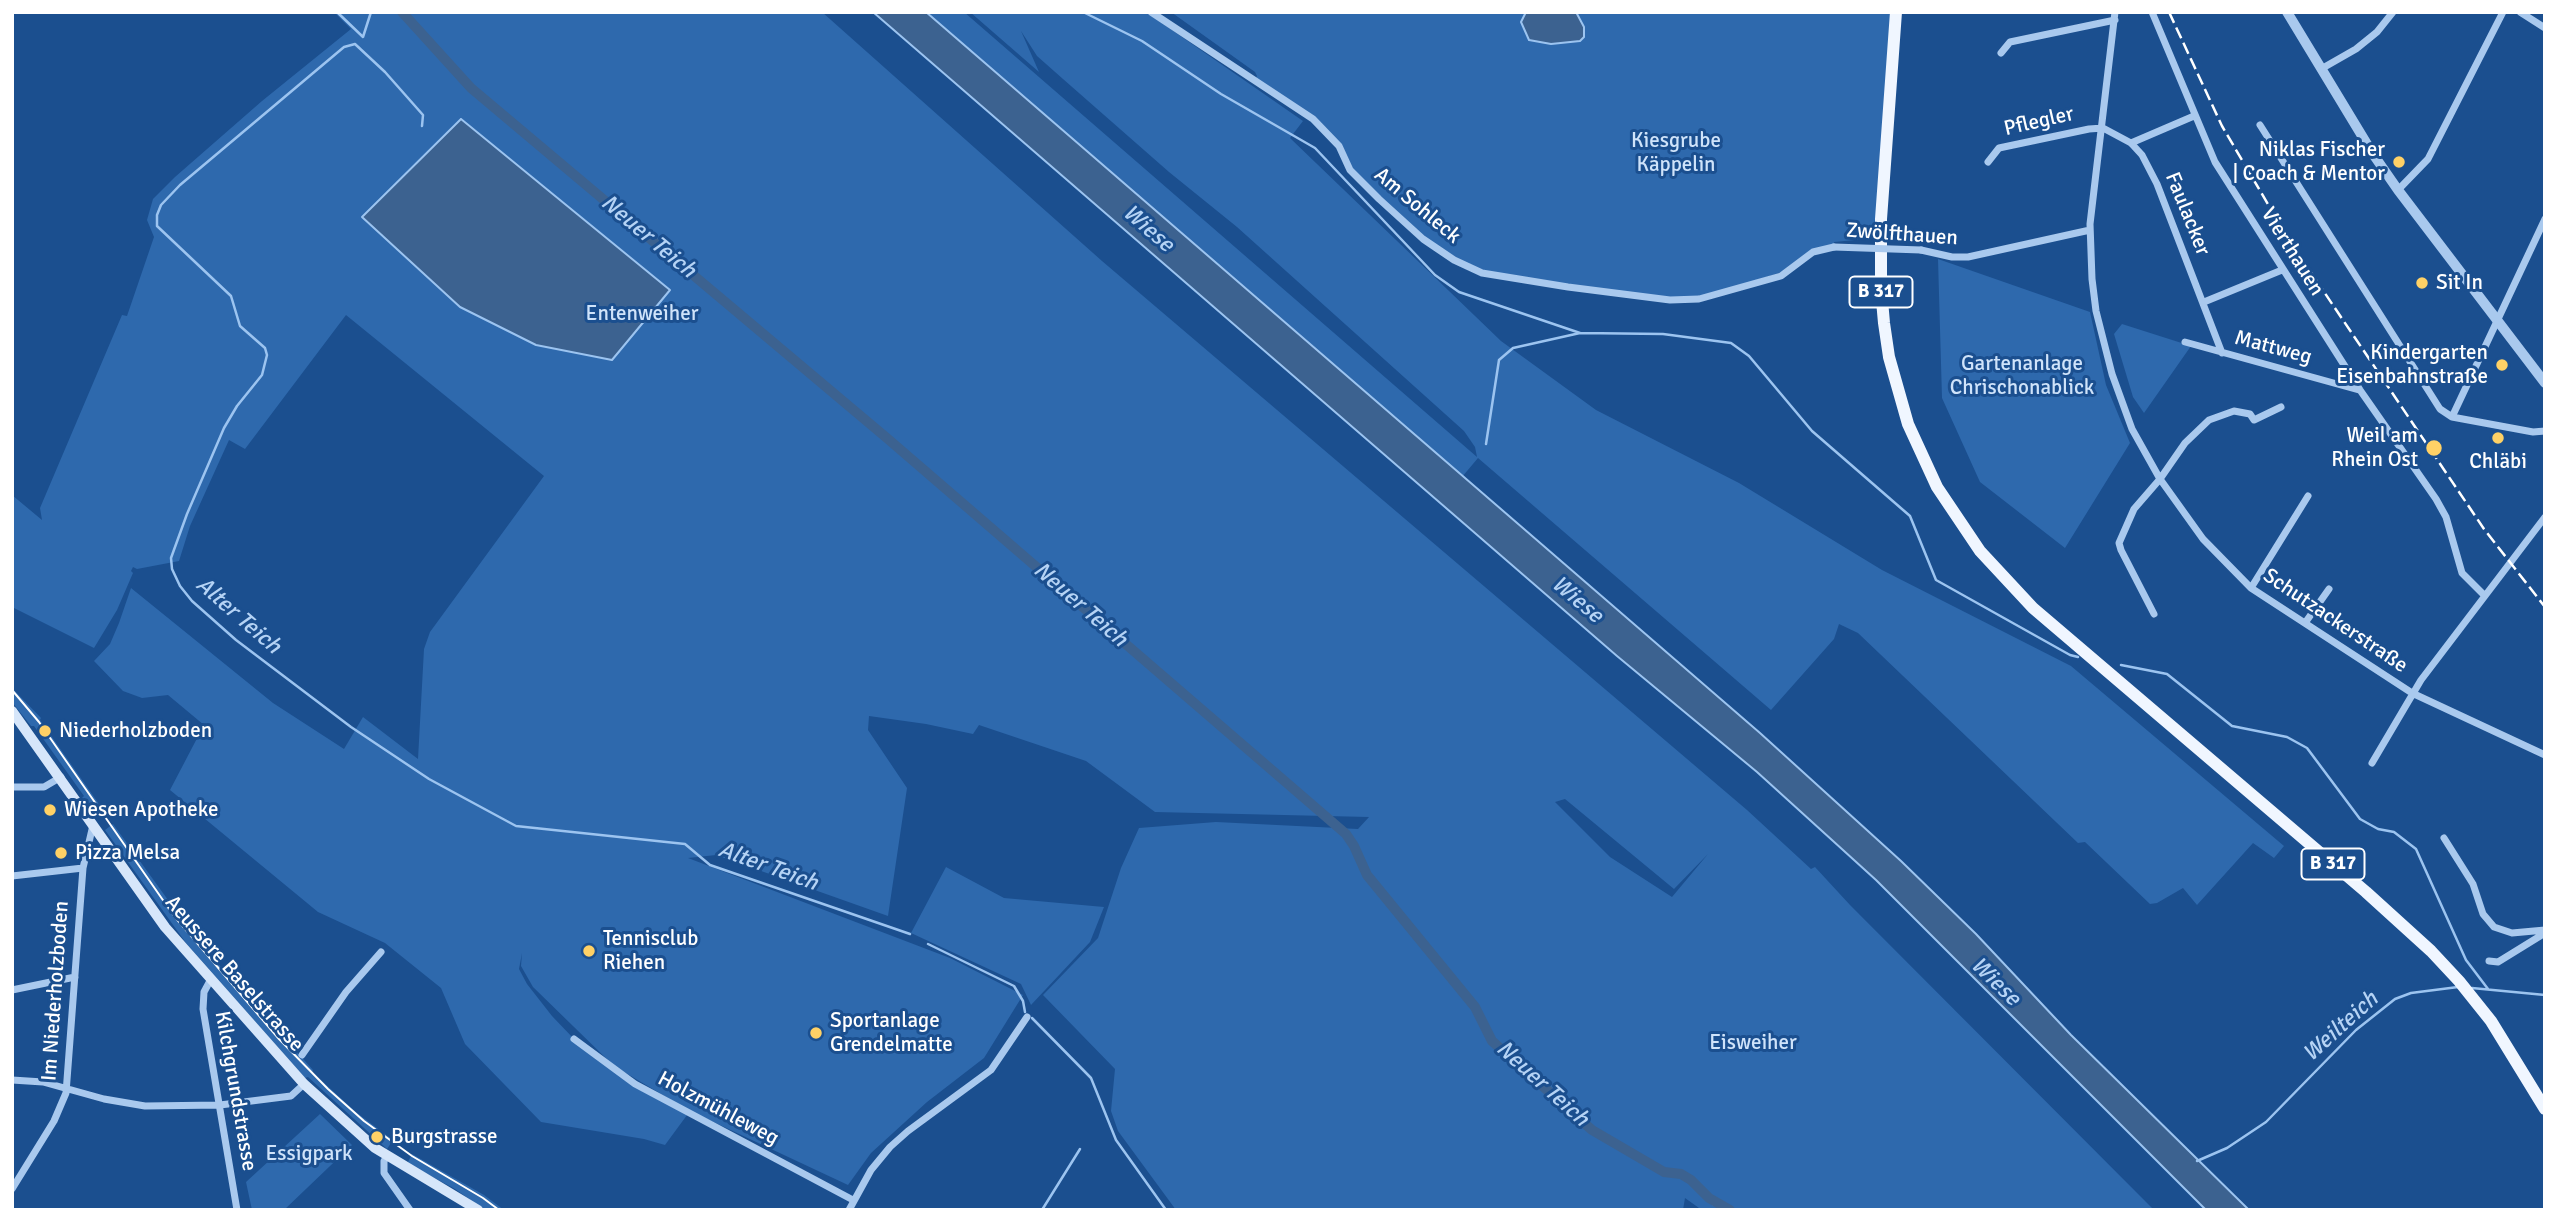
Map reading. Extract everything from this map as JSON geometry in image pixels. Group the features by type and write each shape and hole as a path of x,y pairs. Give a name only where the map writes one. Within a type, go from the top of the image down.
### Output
{"main road":[{"name":"B 317","path":"1896,12 1881,243 1881,289 1889,357 1908,424 1921,456 1955,516 1991,564 2033,608 2386,909 2459,981 2497,1030 2544,1107"},
{"name":"Aeussere Baselstrasse","path":"12,711 165,927 304,1084 375,1148 478,1210"}],"street":[{"name":"Am Sohleck","path":"1151,12 1313,119 1339,146 1350,170 1379,199 1423,239 1454,260 1482,273 1670,300 1699,299 1781,276 1814,252 1834,247"},
{"name":"Vierthauen","path":"2152,12 2215,162 2360,390"},
{"path":"2287,12 2398,190 2545,383"},
{"path":"2321,69 2356,50 2377,32 2393,12"},
{"path":"2398,190 2428,159 2503,12"},
{"path":"2520,12 2545,28"},
{"path":"2001,53 2010,41 2115,16"},
{"name":"Schutzackerstraße","path":"2115,16 2090,230 2096,311 2112,374 2132,429 2160,479 2203,539 2251,588 2412,693 2545,755"},
{"path":"2131,144 2194,116"},
{"path":"2260,125 2440,409 2452,417 2533,432 2545,431"},
{"name":"Faulacker","path":"2103,128 2131,144 2142,155 2157,184 2222,353"},
{"name":"Pflegler","path":"1988,162 1999,148 2103,128"},
{"path":"2452,417 2545,219"},
{"name":"Zwölfthauen","path":"1834,247 1921,250 1952,257 1968,257 2090,230"},
{"path":"2204,302 2283,270"},
{"name":"Mattweg","path":"2185,342 2360,390"},
{"path":"2360,390 2436,499 2446,517 2462,573 2484,595"},
{"path":"2154,614 2119,543 2134,509 2160,479 2185,443 2209,420 2234,411 2250,414 2254,420 2281,407"},
{"path":"2251,588 2308,496"},
{"path":"2372,762 2412,693 2545,517"},
{"path":"2305,624 2329,589"},
{"path":"12,788 44,787 61,777"},
{"name":"Im Niederholzboden","path":"12,1189 54,1121 65,1088 83,868 94,824"},
{"path":"2444,838 2473,884 2483,914 2494,927 2512,933 2545,932"},
{"path":"12,876 83,868"},
{"path":"2489,961 2498,961 2545,932"},
{"path":"302,1055 346,992 381,952"},
{"path":"12,990 75,976"},
{"name":"Kilchgrundstrasse","path":"211,979 204,992 203,1009 237,1210"},
{"path":"849,1210 871,1170 890,1147 991,1070 1027,1017"},
{"name":"Holzmühleweg","path":"574,1038 635,1084 853,1200"},
{"path":"12,1080 43,1082 104,1099 145,1106 220,1105 291,1096 304,1084"},
{"path":"387,1156 384,1173 410,1210"}],"green space":[{"name":"Eisweiher","path":"334,12 822,12 1102,261 1747,810 1811,869 1815,867 2154,1210 1699,1210 1685,1198 1683,1210 1176,1210 1118,1131 1111,1111 1115,1069 1043,995 1098,938 1121,868 1139,828 1216,822 1358,829 1369,817 1155,812 1086,761 979,725 973,734 869,716 868,730 907,788 888,916 716,855 688,858 950,958 1023,995 984,1058 927,1102 871,1153 848,1185 690,1111 665,1145 541,1122 465,1044 441,988 385,943 318,912 170,790 204,725 168,695 142,698 123,691 94,661 110,644 131,588 273,703 344,749 363,717 418,759 424,649 430,632 544,476 346,315 245,449 229,440 190,526 179,561 137,569 133,567 117,610 94,648 12,607 12,495 42,520 40,508 122,315 127,316 154,237 147,220 153,199 262,101 351,29","holes":["1565,799 1674,889 1708,854 1672,897 1610,857 1555,802","522,953 521,966 533,987 614,1066 678,1104 613,1068 574,1039 527,984 519,969"]},
{"path":"926,12 964,12 1477,457 1475,447 1464,431 1237,227 1169,172 1037,56 1021,31 1039,72 970,12 1146,12 1303,121 1290,138 1501,341 1596,410 1739,483 1882,570 2071,666 2284,846 2274,858 2253,843 2197,905 2183,888 2157,903 2150,904 2085,842 2078,843 1858,633 1839,624 1834,639 1771,710 1478,458 1462,477"},
{"name":"Kiesgrube Käppelin","path":"1171,12 1891,12 1876,238 1834,242 1834,247 1820,249 1794,268 1699,299 1670,300 1482,273 1423,239 1358,180 1331,136 1255,80 1255,72"},
{"name":"Gartenanlage Chrischonablick","path":"1938,259 2090,312 2106,385 2130,443 2065,548 1980,482 1942,398"},
{"path":"2122,324 2191,346 2144,413 2133,397 2114,334"},
{"path":"12,688 41,718 99,804 91,810 34,726 31,726 12,702"},
{"path":"113,824 197,940 312,1072 357,1113 393,1140 387,1149 308,1077 305,1078 186,943 105,830"},
{"path":"946,867 1004,898 1104,907 1090,942 1031,1005 1021,984 911,933"},
{"name":"Essigpark","path":"320,1114 352,1145 284,1210 252,1210 246,1182"},
{"path":"412,1154 484,1195 504,1210 485,1210 455,1189 416,1168 408,1162"}],"water":[{"name":"Wiese","path":"873,12 926,12 1760,733 1901,861 1976,934 2071,1035 2249,1210 2206,1210 1876,880 1757,772 1617,656"},
{"path":"1526,12 1576,12 1584,27 1584,37 1580,41 1551,44 1529,40 1521,22"},
{"name":"Entenweiher","path":"461,119 670,290 612,360 536,345 460,307 362,217"}],"waterway":[{"path":"337,12 363,37 371,12"},
{"name":"Neuer Teich","path":"402,12 471,88 888,439 1346,834 1367,875 1475,1007 1492,1041 1592,1130 1664,1172 1681,1174 1709,1198 1730,1210"},
{"path":"1083,12 1142,41 1221,94 1315,148 1435,275 1459,292 1580,333"},
{"name":"Alter Teich","path":"422,126 423,115 385,72 355,44 344,47 180,185 161,205 157,226 231,296 240,326 265,348 267,355 262,375 237,406 224,428 187,514 171,558 172,569 180,586 192,601 236,640 351,727 429,779 516,826 685,844 710,865 910,934"},
{"path":"1486,444 1499,360 1513,348 1580,333 1663,334 1731,343 1749,356 1812,431 1910,516 1936,580 2078,657"},
{"path":"2121,665 2167,674 2232,726 2287,737 2307,748 2360,819 2378,829 2394,832 2416,849 2466,960 2488,989"},
{"name":"Alter Teich","path":"928,944 1014,986 1023,1001 1025,1012"},
{"name":"Weilteich","path":"2197,1161 2227,1148 2266,1122 2356,1030 2395,999 2411,993 2458,987"},
{"name":"Weilteich","path":"2472,988 2545,995"},
{"name":"Alter Teich","path":"1032,1018 1091,1078 1116,1140 1166,1210"},
{"path":"1042,1210 1080,1149"},
{"name":"Neuer Teich","path":"1711,1199 1713,1204"}],"tram line":[{"path":"12,690 39,722 174,916 279,1039 364,1121 412,1156 499,1210"}],"railway":[{"path":"2169,12 2222,126 2289,240 2484,529 2545,607"}],"place":[{"name":"Niklas Fischer | Coach & Mentor","path":"2399,162"},
{"name":"Sit In","path":"2422,283"},
{"name":"Kindergarten Eisenbahnstraße","path":"2502,365"},
{"name":"Chläbi","path":"2498,438"},
{"name":"Weil am Rhein Ost","path":"2434,448"},
{"name":"Niederholzboden","path":"45,731"},
{"name":"Wiesen Apotheke","path":"50,810"},
{"name":"Pizza Melsa","path":"61,853"},
{"name":"Tennisclub Riehen","path":"589,951"},
{"name":"Sportanlage Grendelmatte","path":"816,1033"},
{"name":"Burgstrasse","path":"377,1137"}]}
